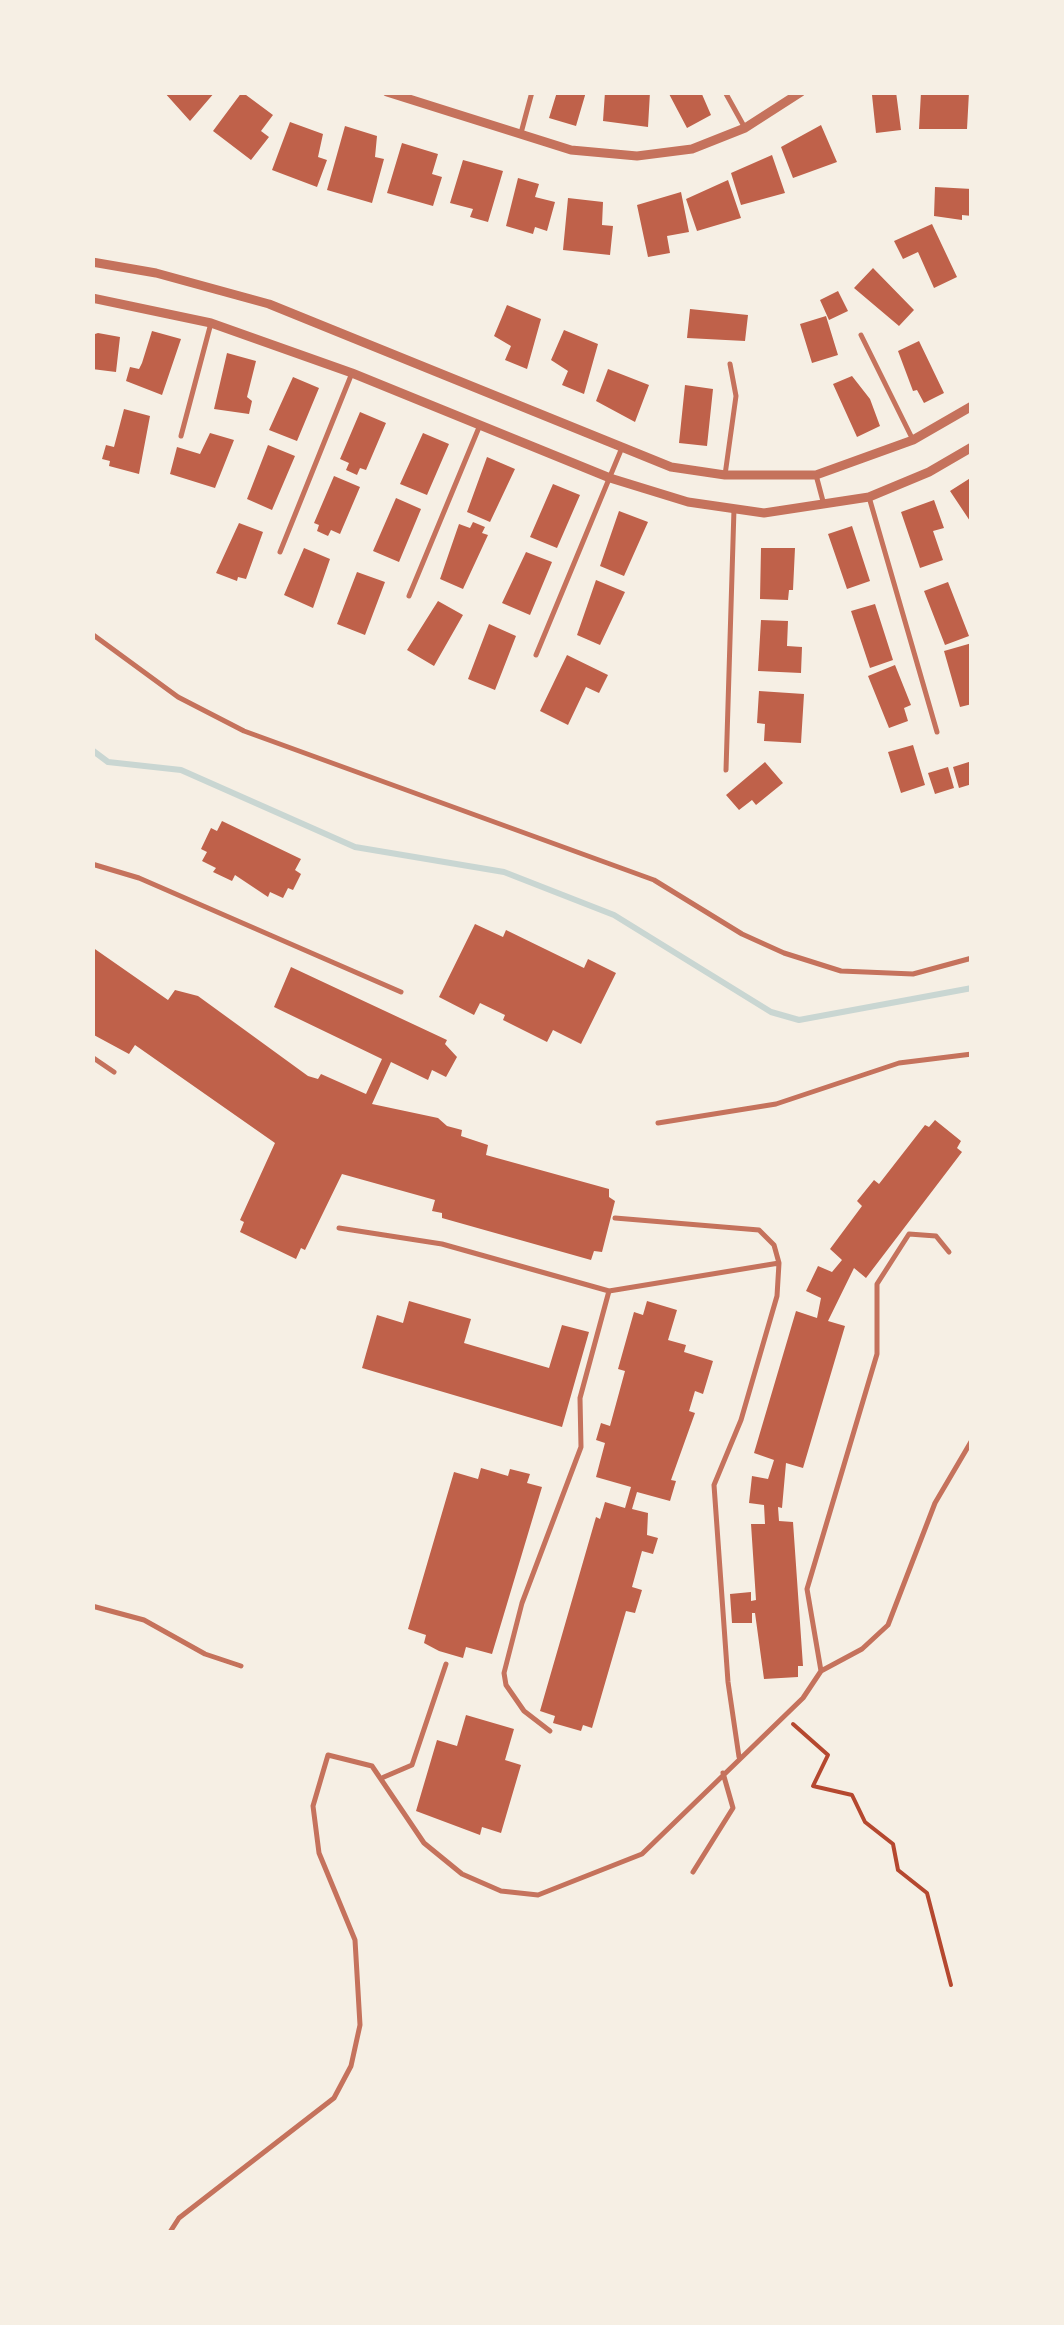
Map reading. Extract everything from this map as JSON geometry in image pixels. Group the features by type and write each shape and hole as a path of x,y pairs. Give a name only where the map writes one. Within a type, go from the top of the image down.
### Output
{"street":[{"path":"387,92 572,150 638,156 692,148 745,128 801,92"},
{"path":"92,262 156,273 269,304 622,450 672,467 726,476 816,475 913,440 972,406"},
{"path":"92,298 211,323 352,373 610,478 688,502 734,510 764,513 869,498 930,472 972,447"}],"lane":[{"path":"520,136 532,92"},
{"path":"725,92 745,128"},
{"path":"181,436 211,323"},
{"path":"860,335 913,440"},
{"path":"726,476 736,396 730,364"},
{"path":"280,552 352,373"},
{"path":"409,596 480,425"},
{"path":"536,655 622,450"},
{"path":"816,475 824,505"},
{"path":"869,498 937,732"},
{"path":"726,770 734,510"},
{"path":"92,634 178,697 244,731 654,880 784,954 841,971 914,974 972,958"},
{"path":"92,864 139,878 401,992"},
{"path":"658,1123 776,1104 899,1062 972,1054"},
{"path":"92,1056 114,1072"},
{"path":"616,1218 759,1230 774,1245 779,1264 777,1296 746,1402 714,1486 728,1682 739,1757"},
{"path":"338,1228 442,1244 610,1291 779,1264"},
{"path":"821,1671 807,1589 877,1354 877,1284 909,1234 936,1236 950,1252"},
{"path":"550,1731 524,1710 506,1686 504,1673 522,1604 580,1447 580,1398 610,1291"},
{"path":"170,2232 179,2218 334,2098 352,2066 360,2025 356,1940 319,1852 313,1806 328,1755 372,1766 424,1843 462,1874 501,1891 538,1895 642,1854 803,1698 821,1671 862,1649 888,1625 935,1503 972,1440"},
{"path":"92,1606 144,1620 205,1654 241,1666"},
{"path":"383,1778 412,1765 446,1664"},
{"path":"692,1872 733,1808 723,1773"}],"path":[{"path":"784,1716 828,1755 813,1786 852,1795 865,1822 893,1844 898,1870 927,1893 951,1985"}],"building":[{"path":"164,92 215,92 190,121"},
{"path":"242,92 273,115 261,131 269,137 251,160 213,131"},
{"path":"557,92 586,92 576,126 549,118"},
{"path":"605,92 650,92 648,127 603,121"},
{"path":"668,92 701,92 711,115 687,128"},
{"path":"896,92 901,130 876,133 872,95"},
{"path":"921,92 969,92 967,129 919,129"},
{"path":"290,122 323,134 318,157 327,160 317,187 272,170"},
{"path":"821,125 837,162 793,178 781,147"},
{"path":"345,126 377,136 375,157 384,159 372,203 327,190"},
{"path":"402,143 438,154 432,174 442,177 433,206 387,193"},
{"path":"772,155 785,193 741,205 731,173"},
{"path":"463,160 503,171 488,222 470,217 473,209 450,203"},
{"path":"518,178 539,184 535,197 555,202 547,231 535,227 533,234 506,226"},
{"path":"728,180 741,218 697,231 686,199"},
{"path":"935,187 972,189 972,216 962,215 962,220 934,216"},
{"path":"681,192 689,232 667,236 670,253 648,257 637,205"},
{"path":"568,198 603,202 602,225 613,226 610,255 563,250"},
{"path":"932,224 957,277 934,288 918,252 903,259 894,241"},
{"path":"873,268 914,310 899,326 854,288"},
{"path":"838,291 848,311 829,320 820,300"},
{"path":"507,305 541,319 527,369 505,360 511,346 494,336"},
{"path":"690,309 748,315 745,341 687,338"},
{"path":"826,316 838,355 812,363 800,324"},
{"path":"564,330 598,344 584,394 562,385 568,371 551,360"},
{"path":"152,331 181,339 162,395 126,381 130,367 139,369"},
{"path":"92,335 120,337 116,372 92,369"},
{"path":"919,341 944,393 924,403 917,390 913,391 898,351"},
{"path":"227,353 256,361 247,397 252,401 249,414 214,409"},
{"path":"608,369 649,385 635,422 596,401"},
{"path":"852,376 870,399 880,426 857,437 833,384"},
{"path":"293,377 319,388 297,441 269,430"},
{"path":"685,385 713,389 707,446 679,443"},
{"path":"124,409 150,416 139,474 109,466 110,461 102,459 106,445 114,447"},
{"path":"360,412 386,423 366,470 360,468 357,475 346,470 349,463 340,459"},
{"path":"210,433 234,440 215,488 170,474 177,447 200,454"},
{"path":"423,433 449,444 427,495 400,484"},
{"path":"268,445 295,456 272,510 247,499"},
{"path":"487,457 515,469 490,522 467,512"},
{"path":"334,476 360,487 340,534 331,530 328,536 317,531 319,525 314,523"},
{"path":"972,477 972,524 950,491"},
{"path":"553,484 580,495 557,548 530,537"},
{"path":"396,498 421,509 399,562 373,551"},
{"path":"934,500 944,528 933,531 943,560 920,568 901,512"},
{"path":"619,511 648,522 624,576 600,566"},
{"path":"473,522 485,527 482,533 488,535 463,589 440,579 459,524 470,528"},
{"path":"239,523 263,532 246,579 238,577 237,581 216,573"},
{"path":"852,526 870,581 847,589 828,534"},
{"path":"304,548 330,559 313,608 284,595"},
{"path":"761,548 795,548 793,590 789,590 788,600 760,599"},
{"path":"526,552 552,562 530,615 502,603"},
{"path":"357,572 385,582 365,635 337,624"},
{"path":"596,580 625,592 600,645 577,635"},
{"path":"948,582 969,636 945,645 924,591"},
{"path":"438,601 463,615 434,666 407,650"},
{"path":"875,604 893,660 870,668 851,611"},
{"path":"761,620 788,621 787,646 802,647 801,673 758,671"},
{"path":"489,624 516,636 495,690 468,679"},
{"path":"972,643 972,704 960,707 944,651"},
{"path":"567,655 608,675 599,693 586,687 568,725 540,711"},
{"path":"895,665 911,705 904,708 908,721 889,728 868,676"},
{"path":"759,691 804,694 801,743 764,741 765,724 757,723"},
{"path":"913,745 925,785 901,793 888,752"},
{"path":"972,761 972,784 959,788 953,767"},
{"path":"765,762 783,783 756,805 752,800 739,810 726,795"},
{"path":"948,767 954,788 935,794 928,773"},
{"path":"222,821 301,859 295,870 301,874 293,890 288,888 283,898 270,892 268,897 235,875 232,881 213,872 216,868 202,861 207,852 201,849 211,828 217,831"},
{"path":"475,924 503,937 506,930 584,968 588,959 616,973 581,1044 553,1030 547,1042 503,1020 505,1015 480,1003 474,1015 439,997"},
{"path":"92,947 168,1000 175,990 198,996 308,1076 318,1079 321,1074 366,1094 382,1059 274,1007 291,967 447,1040 445,1044 457,1057 446,1077 432,1070 428,1080 391,1062 372,1104 438,1118 447,1126 462,1130 461,1136 488,1145 486,1155 609,1189 609,1197 615,1201 602,1252 594,1251 591,1260 442,1218 442,1213 432,1211 435,1200 342,1174 305,1250 301,1248 296,1259 240,1232 244,1222 240,1220 275,1143 135,1045 129,1054 92,1034"},
{"path":"935,1120 961,1141 957,1148 962,1152 866,1278 854,1268 828,1321 845,1326 803,1468 786,1463 782,1508 778,1507 779,1521 793,1522 803,1666 798,1666 798,1677 764,1679 755,1613 752,1623 732,1623 730,1594 751,1592 751,1601 756,1600 751,1524 765,1524 764,1505 749,1503 752,1476 768,1479 774,1460 754,1453 796,1311 817,1318 821,1298 806,1291 818,1266 832,1272 842,1260 830,1249 862,1206 857,1201 874,1180 879,1184 925,1125 929,1127"},
{"path":"409,1301 471,1319 464,1343 549,1368 562,1325 589,1332 562,1427 362,1368 377,1315 403,1323"},
{"path":"647,1301 677,1310 668,1340 686,1345 684,1352 713,1361 703,1394 695,1391 689,1411 695,1413 671,1480 676,1481 670,1501 637,1492 632,1509 648,1513 647,1535 658,1538 653,1554 642,1551 632,1587 642,1590 635,1613 626,1611 592,1728 583,1725 581,1731 553,1723 555,1716 540,1711 596,1517 600,1519 605,1502 625,1508 631,1487 596,1477 605,1443 596,1440 601,1423 610,1426 625,1371 618,1369 634,1312 643,1315"},
{"path":"481,1468 508,1476 510,1469 530,1474 527,1483 542,1487 492,1654 466,1647 463,1658 439,1651 424,1643 426,1635 408,1629 454,1472 478,1479"},
{"path":"466,1715 514,1729 505,1760 521,1765 501,1833 482,1827 480,1835 416,1811 437,1740 457,1746"}],"waterway":[{"path":"92,750 108,762 181,770 355,847 504,872 614,915 771,1012 799,1020 972,988"}]}
